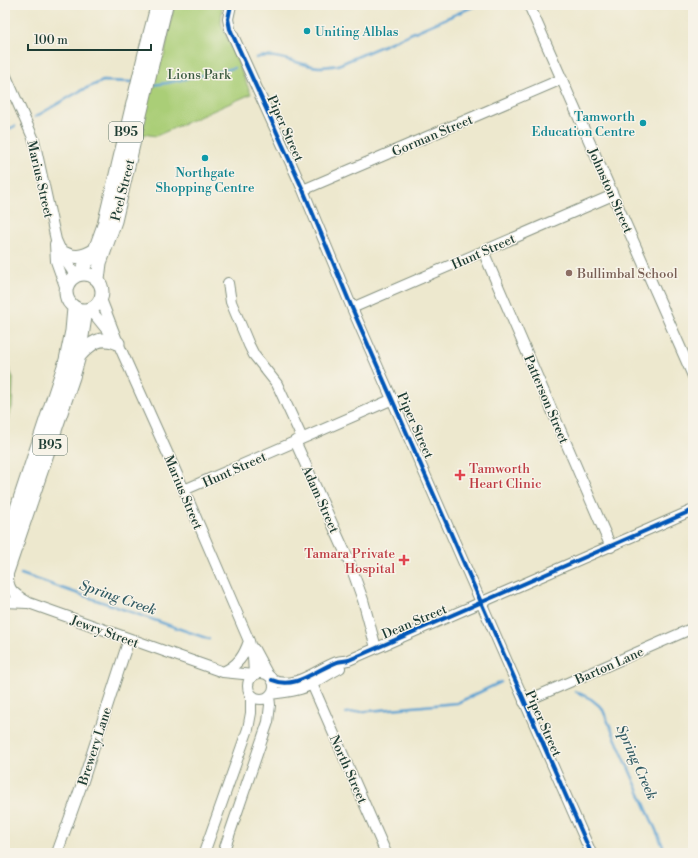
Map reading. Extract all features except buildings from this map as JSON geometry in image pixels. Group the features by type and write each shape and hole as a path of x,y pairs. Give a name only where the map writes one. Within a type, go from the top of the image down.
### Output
{"main road":[{"name":"Peel Street","path":"77,274 95,250 104,225 144,53 157,5"},
{"name":"Peel Street","path":"98,280 100,263 115,221 166,5"},
{"path":"58,246 70,256 81,257 95,250"},
{"path":"77,274 89,274 98,280"},
{"name":"B95","path":"77,274 70,279 66,289 68,302 84,309"},
{"name":"B95","path":"98,280 102,287 101,299"},
{"path":"84,309 95,307 101,299"},
{"name":"B95","path":"6,574 79,356 84,309"},
{"name":"B95","path":"5,544 66,360 72,331 84,309"},
{"path":"79,356 86,349 105,339 118,343"}],"street":[{"name":"Piper Street","path":"231,5 228,19 230,29 303,190 352,308 591,853"},
{"name":"Johnston Street","path":"529,5 693,376"},
{"name":"Marius Street","path":"5,74 34,140 58,246 56,261 66,289"},
{"name":"Gorman Street","path":"303,190 562,79"},
{"name":"Hunt Street","path":"352,308 613,195"},
{"name":"Marius Street","path":"58,246 77,274"},
{"name":"Patterson Street","path":"483,251 611,547"},
{"name":"Adam Street","path":"228,283 231,302 249,345 254,355 278,384 299,440 364,600 376,648"},
{"name":"Marius Street","path":"101,299 118,343 184,490 249,641 270,678"},
{"name":"Marius Street","path":"84,309 118,343"},
{"name":"Hunt Street","path":"184,490 393,399"},
{"name":"Dean Street","path":"270,678 283,683 296,681 338,662 349,660 693,510"},
{"name":"Jewry Street","path":"6,574 8,586 11,590 29,603 223,672 253,675"},
{"path":"5,602 10,601 29,603"},
{"name":"Barton Lane","path":"524,702 693,628"},
{"name":"Brewery Lane","path":"57,853 129,639"},
{"name":"Marius Street","path":"249,641 252,656 253,675"},
{"path":"223,672 231,668 242,658 249,641"},
{"name":"Dean Street","path":"270,695 292,691 312,684 340,668 349,660"},
{"name":"Jewry Street","path":"223,672 249,692"},
{"path":"204,853 248,729 251,713 249,692 248,681 253,675 261,673 270,678 274,687 266,699 258,699 249,692"},
{"name":"North Street","path":"312,684 383,852"},
{"path":"223,853 268,722 270,695"}],"green space":[{"name":"Lions Park","path":"174,5 222,5 221,23 251,94 156,136 137,133 157,61 164,56"},
{"path":"5,359 13,378 12,407 5,430"}],"waterway":[{"path":"256,58 270,56 319,67 338,65 477,5"},
{"path":"152,85 234,68"},
{"path":"35,117 80,91 103,81 133,82"},
{"path":"5,131 15,126"},
{"name":"Spring Creek","path":"21,574 209,639"},
{"name":"Spring Creek","path":"346,713 457,703 501,682"},
{"name":"Spring Creek","path":"575,691 591,699 602,708 666,853"}],"cycle path":[{"path":"231,5 228,19 230,29 303,190 352,308 591,853"},
{"path":"272,680 289,683 305,678 329,665 349,660 693,510"}],"place":[{"name":"Uniting Alblas","path":"307,31"},
{"name":"Tamworth Education Centre","path":"643,123"},
{"name":"Northgate Shopping Centre","path":"205,158"},
{"name":"Bullimbal School","path":"569,273"},
{"name":"Tamworth Heart Clinic","path":"460,475"},
{"name":"Tamara Private Hospital","path":"404,560"}]}
